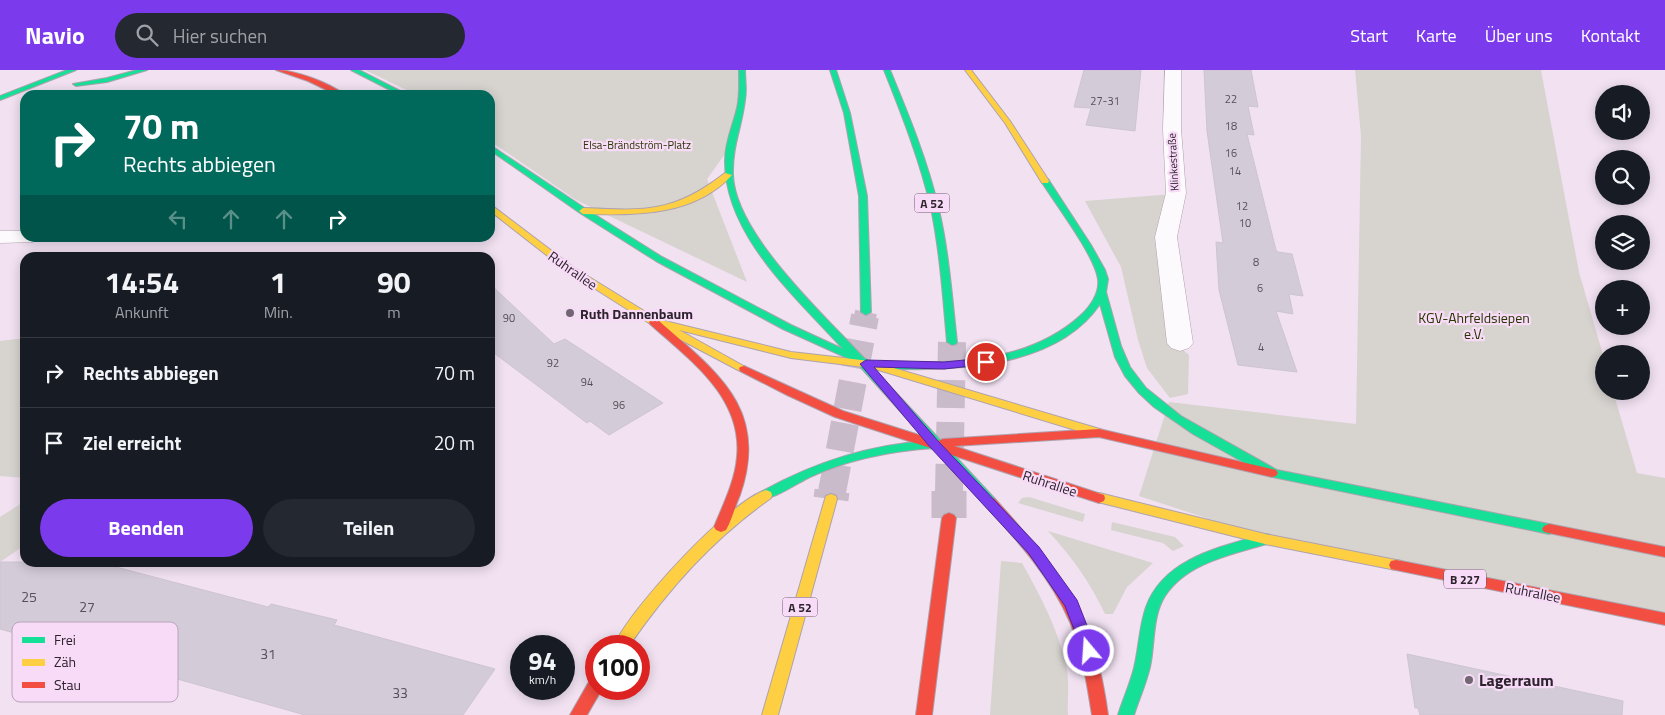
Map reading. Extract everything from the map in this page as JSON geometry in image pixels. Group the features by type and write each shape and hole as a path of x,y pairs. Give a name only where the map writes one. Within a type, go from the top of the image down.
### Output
{"main road":[{"path":"21,90 73,70"},
{"path":"110,70 72,86 107,80 144,70"},
{"path":"279,70 310,80 331,90"},
{"path":"354,70 395,90"},
{"path":"742,70 742,100 729,155 728,175 739,209 752,238 775,268 866,364 934,444 1034,551 1071,604 1092,660 1100,715"},
{"path":"832,70 847,113 864,196 866,312"},
{"name":"A 52","path":"887,70 922,164 935,214 943,250 952,342"},
{"path":"968,70 1008,122 1089,248 1103,274 1102,293 1123,362 1140,388 1168,410 1275,474"},
{"path":"0,98 20,90"},
{"path":"495,150 583,211 659,259 757,312 866,364 1038,417 1099,433 1275,474 1665,552"},
{"path":"583,211 617,212 671,208 707,193 728,175"},
{"name":"Ruhrallee","path":"495,211 570,269 653,321 791,394 839,414 1102,500 1266,539 1665,619"},
{"path":"653,321 788,354 834,362 866,364 969,364 1019,354 1067,333 1090,313 1102,293"},
{"path":"653,321 723,388 734,403 740,418 744,450 721,527"},
{"path":"629,635 664,587 692,554 721,527 775,490 826,466 890,447 909,444 1099,433"},
{"name":"A 52","path":"770,715 831,498"},
{"path":"924,715 949,518"},
{"path":"1126,715 1142,668 1154,604 1162,590 1174,578 1202,562 1266,539"},
{"path":"578,715 587,700"}],"street":[{"name":"Klinkestraße","path":"1173,70 1172,129 1176,193 1166,237 1180,343"},
{"path":"0,238 20,237"}],"green space":[{"name":"Elsa-Brändström-Platz","path":"365,70 738,70 738,109 725,154 707,179 747,282 576,200 495,144 495,90 407,90"},
{"name":"KGV-Ahrfeldsiepen e.V.","path":"1355,70 1541,70 1579,272 1595,327 1595,335 1597,335 1600,345 1595,345 1595,400 1616,400 1637,473 1665,478 1665,618 1267,538 1139,496 1169,402 1356,424 1361,136"},
{"path":"1173,194 1174,342 1189,355 1188,394 1170,398 1147,368 1138,340 1121,267 1085,201"},
{"path":"20,339 20,478 0,476 0,341"},
{"path":"1029,497 1085,514 1083,522 1018,503 1022,498"},
{"path":"20,504 20,548 0,562 0,517"},
{"path":"1112,522 1175,537 1184,546 1173,551 1163,543 1111,530"},
{"path":"1048,531 1153,563 1127,587 1113,614 1105,614 1080,570"},
{"path":"1001,561 1022,563 1048,612 1063,652 1067,671 1068,715 990,715"}],"building":[{"path":"1084,70 1141,70 1135,131 1086,125 1091,108 1074,107"},
{"path":"1204,70 1251,70 1258,107 1248,106 1254,135 1247,134 1276,250 1292,254 1303,296 1289,294 1293,314 1276,311 1297,372 1238,365 1219,290 1216,242 1223,243 1207,131"},
{"path":"495,289 554,344 565,339 663,403 609,435 590,421 587,423 495,354"},
{"path":"0,562 20,562 20,567 116,567 268,607 271,604 337,620 334,625 495,669 463,715 305,715 178,679 178,622 12,622 12,632 0,629"},
{"name":"Lagerraum","path":"1407,654 1623,701 1622,715 1420,715 1418,708 1415,708"}],"tunnel":[{"path":"865,317 866,312"},
{"path":"832,492 865,316"},
{"path":"949,492 952,342"},
{"path":"831,499 832,491"},
{"path":"949,492 949,518"}],"traffic: fast":[{"path":"21,90 73,70"},
{"path":"76,84 107,80 144,70"},
{"path":"354,70 395,90"},
{"path":"742,70 742,101 729,157 729,178 734,199 754,239 782,275 811,307"},
{"path":"833,70 847,113 863,196 866,312"},
{"path":"887,70 917,148 935,208 943,257 952,342"},
{"path":"0,98 20,90"},
{"path":"495,150 583,211 659,259 787,327 866,363"},
{"path":"871,365 926,367 957,365 1017,355 1045,345 1069,331 1089,313 1101,293 1103,279 1087,245 1045,181"},
{"path":"1102,293 1120,357 1130,376 1143,391 1158,405 1197,431 1275,474"},
{"path":"811,307 990,502"},
{"path":"766,495 806,474 847,459 890,449 934,444"},
{"path":"1272,473 1549,529"},
{"path":"1126,715 1142,668 1150,618 1161,591 1170,580 1194,564 1208,557 1265,539"}],"traffic: slow":[{"path":"968,70 1008,122 1045,181"},
{"path":"583,211 643,212 660,210 694,199 728,175"},
{"path":"495,211 570,269 653,321 744,369"},
{"path":"653,321 791,355 871,365"},
{"path":"866,363 1099,433"},
{"path":"629,635 669,582 704,544 723,527 766,495"},
{"path":"1099,498 1265,539 1396,565"},
{"path":"770,715 831,499"}],"traffic: jam":[{"path":"279,70 310,80 331,90"},
{"path":"654,322 716,381 729,397 738,416 743,435 742,466 721,527"},
{"path":"744,369 791,393 839,414 934,444"},
{"path":"943,443 1099,433 1272,473"},
{"path":"934,444 1099,498"},
{"path":"990,502 1013,527 1050,574 1078,623 1095,681 1100,715"},
{"path":"924,715 949,518"},
{"path":"1549,529 1665,552"},
{"path":"1396,565 1665,619"},
{"path":"578,715 587,700"}],"place":[{"name":"Ruth Dannenbaum","path":"570,313"},
{"name":"Lagerraum","path":"1469,680"}],"route":[{"path":"986,362 944,366 866,364 934,444 1019,533 1047,567 1071,604 1080,623 1089,651"}]}
